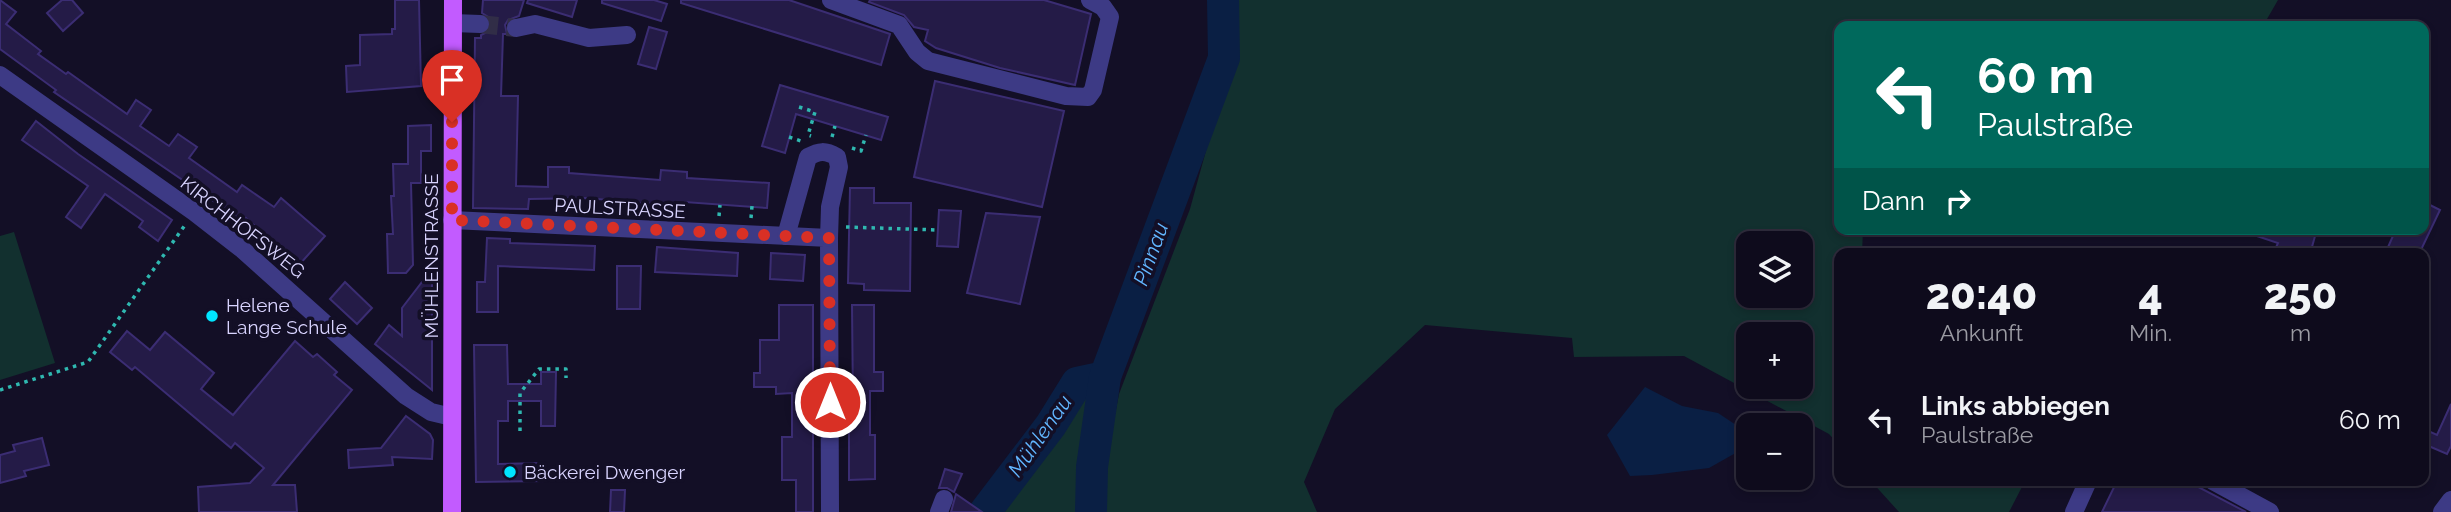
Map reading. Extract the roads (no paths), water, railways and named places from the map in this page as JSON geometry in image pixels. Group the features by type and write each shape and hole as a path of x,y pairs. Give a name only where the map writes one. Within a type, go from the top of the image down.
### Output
{"main road":[{"name":"MÜHLENSTRASSE","path":"452,512 453,0"}],"street":[{"path":"831,0 899,25 917,52 928,61 1083,98 1088,97 1093,90 1110,17 1103,7 1090,0"},
{"path":"453,23 480,24"},
{"path":"516,28 535,24 589,38 627,35"},
{"name":"KIRCHHOFSWEG","path":"0,75 194,212 243,250 406,396 431,412 452,417"},
{"path":"786,236 808,158 818,151 837,157 839,167 830,207 829,232 831,512"},
{"name":"PAULSTRASSE","path":"452,220 786,236 829,232"},
{"path":"2074,512 2086,486"},
{"path":"2222,486 2270,512"},
{"path":"2442,512 2451,500"}],"water":[{"path":"1645,387 1682,406 1718,413 1736,425 1736,453 1709,468 1630,476 1607,435"}],"waterway":[{"name":"Pinnau","path":"1091,512 1092,467 1105,377 1224,58 1223,0"},
{"name":"Mühlenau","path":"985,512 1051,425 1077,383 1105,377"}],"tunnel":[{"path":"480,24 516,28"}],"place":[{"name":"Helene Lange Schule","path":"212,316"},
{"name":"Bäckerei Dwenger","path":"510,472"}]}
